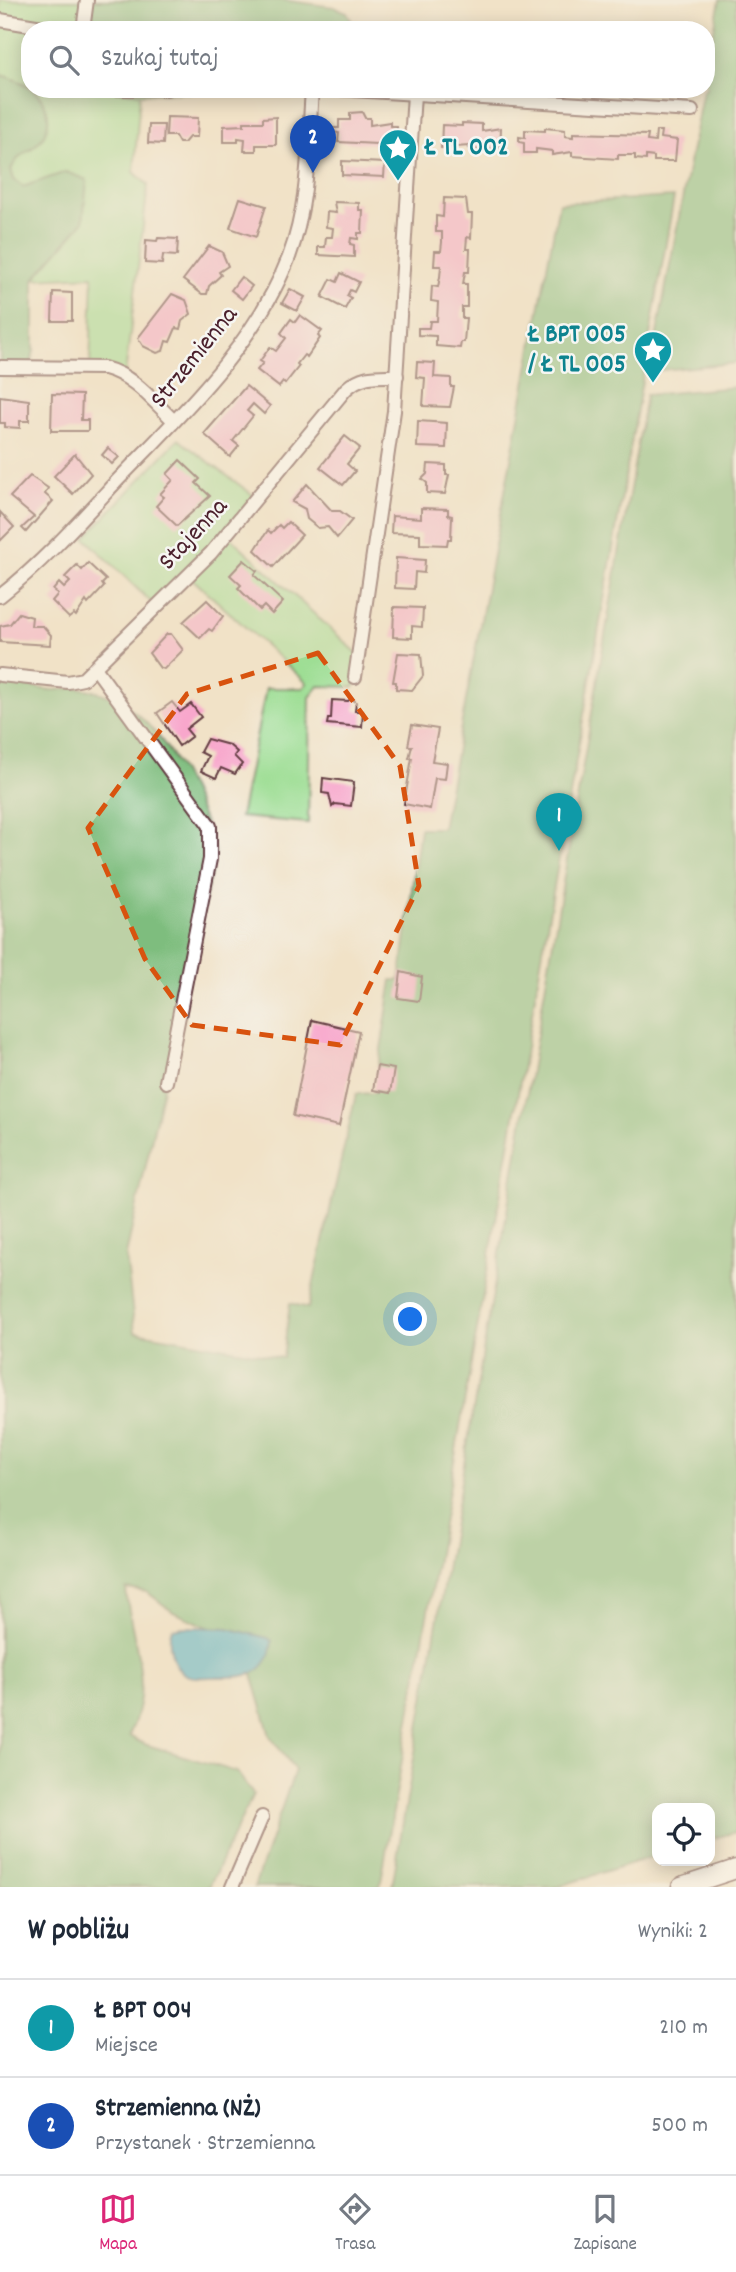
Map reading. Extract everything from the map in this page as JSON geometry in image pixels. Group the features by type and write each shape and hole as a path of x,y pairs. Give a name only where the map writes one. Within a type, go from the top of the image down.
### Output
{"main road":[{"path":"681,1887 736,1869"}],"street":[{"path":"84,21 87,0"},
{"path":"0,20 21,24"},
{"name":"Strzemienna","path":"0,596 54,547 174,421 240,343 276,287 288,258 306,186 311,98"},
{"path":"355,677 397,376 415,98"},
{"path":"492,98 692,111"},
{"path":"0,367 104,368 117,372 129,378 174,421"},
{"name":"Stajenna","path":"0,676 68,682 83,679 211,553 346,389 357,379 370,375 397,376"},
{"path":"96,669 211,826 210,859 166,1082"},
{"path":"232,1887 262,1817"}],"highlighted area":[{"path":"318,653 400,766 419,886 340,1045 192,1025 145,959 88,828 187,694"}],"green space":[{"path":"0,0 87,0 85,21 21,21 21,82 0,75"},
{"path":"87,0 282,0 334,7 347,12 352,21 85,21"},
{"path":"720,0 736,0 736,363 650,371 701,98 715,98 715,25"},
{"path":"0,75 21,83 21,98 40,98 47,113 48,123 41,140 19,158 11,169 14,180 23,187 66,172 87,180 83,222 34,279 34,350 30,370 0,370"},
{"path":"41,98 140,98 134,172 148,185 125,375 90,369 93,276 34,279 83,222 66,172 23,187 14,180 11,170 17,156 30,150"},
{"path":"674,197 380,1887 254,1887 295,1770 270,1736 252,1674 261,1667 258,1636 227,1628 208,1627 173,1612 147,1592 126,1589 141,1679 137,1716 129,1736 144,1744 237,1772 253,1794 209,1887 0,1887 0,680 46,689 79,688 106,695 130,709 151,727 168,750 196,801 215,853 126,1255 135,1332 283,1358 290,1303 308,1308 356,1094 374,1093 392,980 400,980 420,828 442,828 559,203"},
{"path":"736,387 736,1832 715,1838 715,1803 652,1803 652,1857 557,1887 392,1887 646,395"},
{"path":"178,439 257,498 229,536 357,653 355,687 319,686 310,697 308,823 240,817 266,688 303,688 307,683 190,577 158,609 85,538"}],"water":[{"path":"227,1628 268,1638 272,1641 269,1654 259,1670 251,1674 233,1677 190,1677 180,1671 170,1646 172,1629"}],"building":[{"path":"362,112 365,118 370,118 370,125 390,122 390,126 397,126 397,145 338,142 339,133 332,132 332,128 339,128 339,120 350,120 350,113"},
{"path":"167,117 198,118 197,137 189,137 184,143 179,143 175,136 166,136"},
{"path":"276,117 276,145 256,145 256,151 244,151 245,139 224,142 224,126 263,122 263,118"},
{"path":"462,123 482,124 482,131 501,128 500,151 481,146 481,150 469,149 469,146 441,148 442,125 462,126"},
{"path":"149,125 164,125 163,144 148,143"},
{"path":"545,128 565,130 565,136 573,137 573,133 648,135 647,141 655,142 656,131 661,131 660,138 677,140 675,161 654,161 654,157 646,156 646,160 635,159 635,155 618,155 618,159 572,156 572,152 552,155 552,151 536,149 536,153 524,153 524,143 519,142 519,137 525,138 525,130 545,131"},
{"path":"342,161 385,163 384,177 342,175"},
{"path":"240,198 266,206 256,237 230,228"},
{"path":"444,198 466,199 468,214 472,214 471,238 467,237 466,249 470,249 469,272 465,272 463,284 467,284 467,307 462,307 462,318 466,318 464,342 461,342 460,348 436,346 436,336 418,335 418,328 429,328 430,321 437,321 438,302 431,301 432,286 438,287 440,277 441,266 434,266 435,251 441,251 442,242 442,232 436,232 436,216 443,217"},
{"path":"334,202 359,203 359,210 363,210 362,233 358,233 358,239 351,238 354,257 318,255 318,247 325,247 326,237 332,237 333,228 326,227 327,212 336,213"},
{"path":"158,238 178,239 177,256 163,255 162,264 145,263 146,240 157,241"},
{"path":"209,246 222,252 228,266 219,272 221,275 209,286 207,294 202,294 183,280"},
{"path":"341,273 359,282 354,292 350,290 347,296 351,298 345,309 322,297 331,279 337,282"},
{"path":"241,277 252,286 242,299 231,290"},
{"path":"290,289 305,297 297,311 282,303"},
{"path":"53,292 72,293 72,321 52,321"},
{"path":"172,294 186,300 191,314 182,321 180,329 176,328 170,342 166,341 163,351 157,353 143,346 138,338"},
{"path":"300,315 322,331 318,336 320,338 307,357 304,355 297,364 299,366 285,384 283,382 279,387 257,370 270,347 276,351 286,338 281,333 291,319 295,322"},
{"path":"417,362 435,363 434,377 451,378 451,387 454,387 450,407 423,406 425,378 416,377"},
{"path":"246,386 270,406 264,414 253,404 247,411 253,416 233,441 239,446 230,457 204,434"},
{"path":"52,394 82,395 81,420 88,420 88,431 51,431"},
{"path":"0,396 29,400 29,421 20,421 20,428 5,427 5,423 0,423"},
{"path":"418,421 447,423 446,448 417,447"},
{"path":"345,436 360,448 347,464 355,471 343,485 320,467"},
{"path":"108,448 119,457 112,464 102,455"},
{"path":"75,454 91,474 73,494 54,476"},
{"path":"180,460 200,479 196,483 210,496 177,526 156,506 164,497 160,494 173,480 167,474"},
{"path":"428,464 446,465 446,475 449,475 445,494 427,493 427,483 422,479 427,474"},
{"path":"30,476 48,488 45,494 53,501 26,532 22,528 34,517 10,497"},
{"path":"307,484 332,511 340,511 352,520 337,538 328,527 318,528 307,519 305,509 292,502"},
{"path":"421,508 448,509 448,515 452,516 451,539 448,539 447,545 420,544 420,534 391,533 392,516 421,518"},
{"path":"0,512 14,527 0,541"},
{"path":"288,522 302,535 273,567 255,550 268,530 271,533 279,525 282,528"},
{"path":"396,558 425,560 424,573 415,572 414,589 395,588"},
{"path":"244,560 257,571 254,575 283,602 272,614 264,606 260,610 238,588 241,585 230,575"},
{"path":"88,563 106,580 102,584 104,587 88,604 86,601 76,616 74,614 69,618 52,601 58,594 53,590 59,583 64,588 70,582 65,577 77,565 82,570"},
{"path":"207,600 223,616 212,631 209,629 200,638 183,622"},
{"path":"394,607 423,608 422,627 412,626 412,638 393,637"},
{"path":"19,613 32,617 31,626 43,626 51,635 50,645 0,642 0,626 10,624"},
{"path":"167,634 171,634 183,650 164,669 160,668 149,653"},
{"path":"398,653 421,654 423,676 412,690 396,689 396,682 393,682"},
{"path":"352,698 356,702 355,711 363,711 362,727 327,724 328,719 331,719 332,700 348,701"},
{"path":"172,702 180,712 191,704 201,717 186,729 192,736 179,746 157,713"},
{"path":"412,725 438,729 432,761 447,763 445,779 435,778 430,809 404,804 412,758 409,758 412,746 408,746"},
{"path":"207,739 229,745 237,752 234,756 242,764 235,774 221,768 216,778 201,771 208,756 200,752"},
{"path":"323,778 354,782 351,806 335,804 332,807 329,794 322,793"},
{"path":"401,972 422,977 419,1001 398,998"},
{"path":"312,1020 359,1031 339,1126 293,1116"},
{"path":"377,1066 394,1069 390,1093 373,1090"}],"place":[{"name":"Strzemienna (NŻ)","path":"313,173"},
{"name":"Ł TL 002","path":"398,182"},
{"name":"Ł BPT 005 / Ł TL 005","path":"653,384"},
{"name":"Ł BPT 004","path":"559,851"}]}
